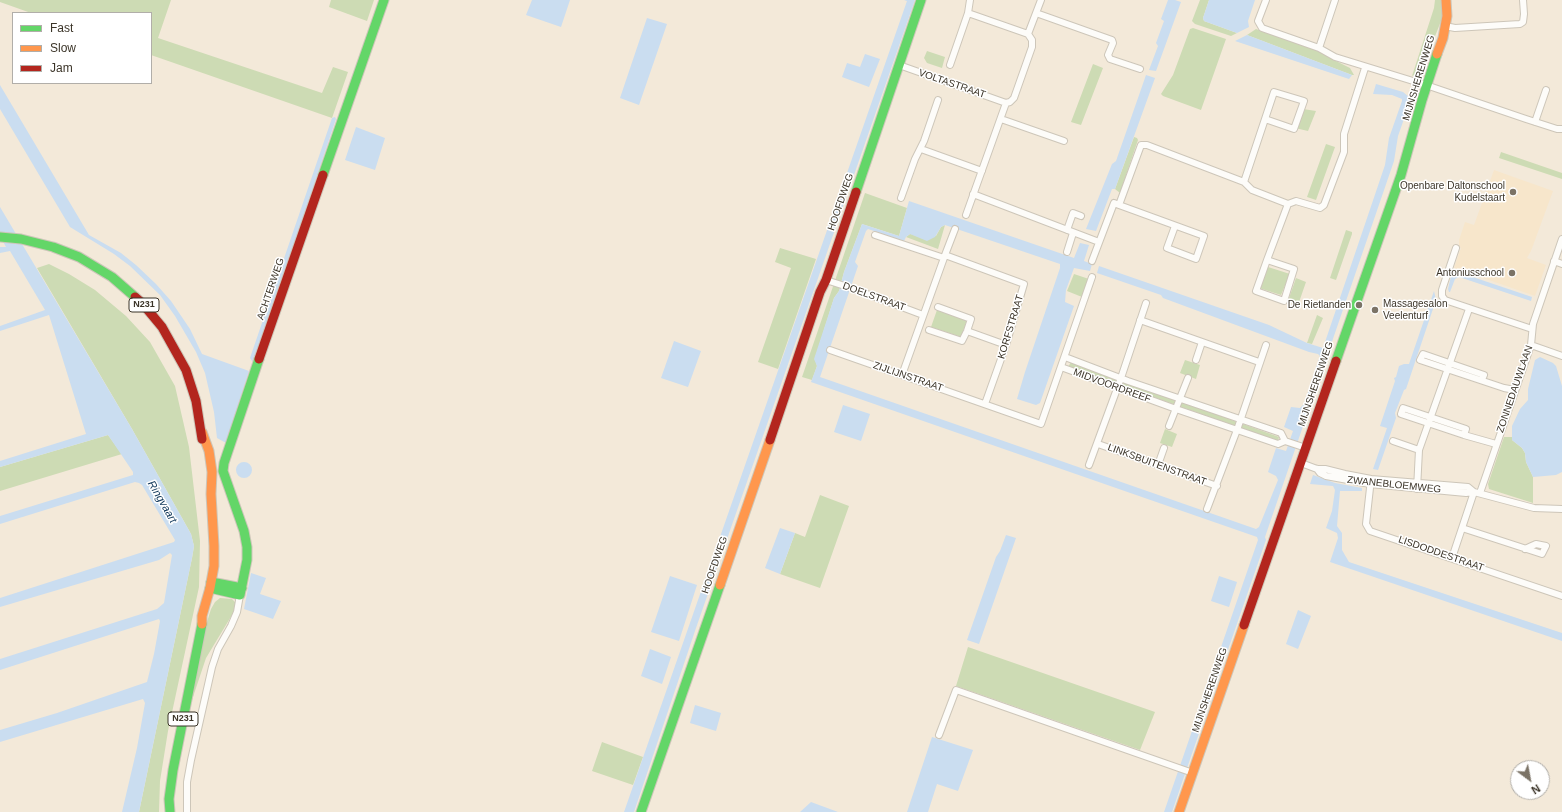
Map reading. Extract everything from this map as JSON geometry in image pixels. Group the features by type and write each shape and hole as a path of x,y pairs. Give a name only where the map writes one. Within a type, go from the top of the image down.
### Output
{"main road":[{"name":"ACHTERWEG","path":"241,591 247,547 244,531 225,480 223,471 224,463 293,259 384,0"},
{"name":"HOOFDWEG","path":"901,66 921,0"},
{"name":"HOOFDWEG","path":"641,812 810,325 820,292 826,280 880,119 926,0"},
{"name":"MIJNSHERENWEG","path":"1179,812 1190,772 1301,463 1303,447 1401,175 1426,84 1441,43 1445,26 1446,0"},
{"name":"N231","path":"0,237 20,239 53,247 79,257 112,276 142,303 169,338 186,370 196,401 202,432 204,463 211,494 214,546 214,566 211,585 212,601 207,618 202,627 173,770 170,812"},
{"path":"211,585 241,591"}],"street":[{"path":"950,65 968,13 970,0"},
{"path":"1028,34 1041,0"},
{"path":"1266,0 1258,21 1262,28 1319,48 1335,57 1365,68 1426,84 1535,122 1557,129 1562,129"},
{"path":"1319,48 1335,0"},
{"path":"1445,26 1454,28 1520,24 1523,22 1524,14 1523,0"},
{"path":"966,215 1006,103 1010,102 1014,98 1032,47 1032,40 1028,34 968,13"},
{"path":"1036,13 1112,40 1113,43 1108,55 1110,59 1140,69"},
{"name":"VOLTASTRAAT","path":"901,66 1006,103"},
{"path":"1119,205 1141,145 1147,145 1244,182 1252,190 1288,204 1296,201 1320,208 1324,205 1344,152 1344,134 1365,68"},
{"path":"1535,122 1546,90"},
{"path":"1244,182 1265,119 1274,92 1304,101 1294,129 1265,119"},
{"path":"901,198 915,159 921,149 938,100"},
{"path":"1001,119 1064,141"},
{"path":"921,149 982,171"},
{"path":"973,194 1099,242"},
{"path":"1092,261 1114,203 1204,236 1196,259 1167,248 1175,226"},
{"path":"1267,260 1294,269 1284,301 1256,291 1267,260 1288,204"},
{"path":"1066,252 1073,214 1081,216"},
{"path":"902,375 955,229"},
{"name":"KORFSTRAAT","path":"876,235 944,256 1024,284 1006,345 985,404"},
{"name":"ZONNEDAUWLAAN","path":"1452,558 1462,528 1496,444 1531,345 1532,329 1562,239"},
{"path":"1456,248 1442,290 1442,296 1445,300 1532,329"},
{"path":"1554,261 1562,264"},
{"path":"1065,357 1092,277"},
{"name":"DOELSTRAAT","path":"826,280 923,314"},
{"name":"LINKSBUITENSTRAAT","path":"1089,464 1098,444 1146,303"},
{"path":"929,330 962,341 967,331 971,319 938,307"},
{"path":"1418,486 1419,450 1469,309"},
{"path":"1140,320 1259,362"},
{"path":"967,331 1006,345"},
{"path":"1196,360 1202,342"},
{"path":"1237,430 1266,345"},
{"path":"1531,345 1562,356"},
{"name":"ZIJLIJNSTRAAT","path":"830,350 1041,424 1061,367"},
{"name":"MIDVOORDREEF","path":"1286,441 1278,444 1061,367 1065,357 1121,378 1281,433 1286,441 1303,447"},
{"path":"1449,366 1482,380 1504,388 1515,390"},
{"path":"1169,426 1181,399 1188,378"},
{"path":"1430,420 1464,435 1496,444"},
{"name":"LINKSBUITENSTRAAT","path":"1207,509 1237,430"},
{"path":"1393,441 1419,450"},
{"name":"LINKSBUITENSTRAAT","path":"1098,444 1216,486"},
{"path":"1158,465 1164,448"},
{"name":"ZWANEBLOEMWEG","path":"1301,463 1317,469 1325,469 1354,476 1370,482 1418,486 1468,487 1477,493 1534,508 1562,509"},
{"name":"LISDODDESTRAAT","path":"1370,482 1366,524 1370,530 1562,596"},
{"path":"1462,528 1525,549"},
{"name":"ACHTERWEG","path":"187,812 187,782 210,675 218,649 237,612 241,591"},
{"path":"940,735 956,690 1190,772"}],"shaded area":[{"path":"1494,170 1553,191 1527,258 1546,265 1535,296 1454,268 1461,248 1459,247 1459,240 1465,222 1474,225"}],"green space":[{"path":"0,0 171,0 158,38 322,93 333,67 348,72 332,118 152,55 152,12 28,12 0,2"},
{"path":"331,0 374,0 367,21 329,7"},
{"path":"1200,0 1209,0 1203,18 1204,21 1237,33 1231,36 1195,24 1192,21"},
{"path":"1435,0 1443,0 1443,13 1441,21 1421,72 1412,76 1434,8"},
{"path":"1193,28 1226,39 1201,110 1161,94 1173,75 1190,29"},
{"path":"1256,29 1322,52 1328,57 1350,68 1354,75 1247,35"},
{"path":"927,51 945,57 942,68 927,63 924,58"},
{"path":"1093,64 1103,68 1081,125 1071,122"},
{"path":"1303,109 1316,111 1308,131 1295,128"},
{"path":"1134,137 1138,140 1120,193 1115,189"},
{"path":"1326,144 1335,147 1316,200 1307,197"},
{"path":"1501,152 1562,173 1562,179 1499,158"},
{"path":"865,193 907,208 899,236 862,224 844,272 839,291 834,298 815,359 817,366 812,380 802,377"},
{"path":"945,225 938,249 906,237 910,234 936,236 941,227"},
{"path":"1346,230 1352,232 1352,234 1336,280 1330,278"},
{"path":"780,248 816,259 778,369 758,362 791,268 775,262"},
{"path":"49,264 95,290 126,316 150,342 175,386 189,447 200,541 199,587 168,731 160,781 159,812 139,812 194,546 191,534 132,429 37,268"},
{"path":"1268,267 1290,274 1281,295 1259,288"},
{"path":"1074,274 1089,279 1082,297 1067,291"},
{"path":"1296,278 1306,282 1298,305 1288,301"},
{"path":"937,310 967,320 961,337 931,327"},
{"path":"1317,315 1323,318 1312,344 1307,343"},
{"path":"1185,360 1200,365 1196,379 1180,373"},
{"path":"1071,362 1279,437 1278,441 1068,367"},
{"path":"1165,429 1177,434 1172,447 1160,443"},
{"path":"108,435 122,454 0,491 0,467"},
{"path":"1504,437 1512,437 1512,440 1522,448 1525,453 1526,462 1533,477 1533,503 1489,489 1488,484"},
{"path":"820,495 849,506 820,588 780,574 795,533 805,537"},
{"path":"220,598 232,599 235,602 235,608 206,658 191,703 207,622 211,609 215,602"},
{"path":"968,647 1155,712 1140,750 956,686"},
{"path":"602,742 643,757 633,785 592,771"}],"water":[{"path":"532,0 570,0 561,27 526,15"},
{"path":"904,0 915,0 696,628 634,812 624,812 907,1"},
{"path":"1168,0 1181,2 1156,71 1149,70 1158,46 1156,43 1164,21 1161,19"},
{"path":"1209,0 1255,0 1248,21 1249,27 1237,33 1204,21 1203,18"},
{"path":"647,18 667,24 639,105 620,98"},
{"path":"1247,35 1352,75 1349,79 1235,41"},
{"path":"865,54 880,59 869,87 842,77 847,63 860,67"},
{"path":"1146,75 1155,78 1115,189 1112,189 1096,231 1086,229 1112,164 1116,161"},
{"path":"1376,84 1403,92 1409,97 1410,102 1398,136 1394,161 1172,812 1164,812 1258,540 1257,537 811,382 817,366 814,359 834,298 839,291 844,272 862,224 899,236 909,201 1074,258 1080,243 1089,245 1084,261 1092,264 1090,271 1074,268 1066,290 1065,302 1074,306 1040,403 1036,405 1017,399 1060,268 1060,264 945,225 941,227 935,237 927,241 910,234 904,241 868,229 866,231 855,262 858,266 820,377 1256,529 1259,527 1278,480 1276,476 1268,472 1276,448 1286,451 1293,431 1284,427 1291,407 1300,408 1304,404 1320,356 1163,298 1161,295 1097,273 1099,266 1269,325 1307,343 1323,348 1385,165 1389,138 1402,101 1402,99 1392,95 1373,94"},
{"path":"0,85 89,235 121,253 156,284 171,301 190,329 202,354 249,371 226,443 217,438 214,412 205,373 196,352 175,316 160,295 130,266 114,254 70,227 0,109"},
{"path":"335,117 336,119 255,361 252,361 250,358 332,118"},
{"path":"356,127 385,138 375,170 345,160"},
{"name":"Ringvaart","path":"0,207 132,429 191,534 194,546 139,812 122,812 137,748 145,703 143,699 0,742 0,730 57,713 147,682 154,654 160,621 159,619 0,670 0,659 157,609 164,603 172,555 170,553 159,560 0,607 0,598 174,542 175,540 142,485 135,482 0,524 0,516 133,475 133,472 108,435 0,467 0,461 86,434 49,315 0,331 0,326 45,310 10,251 0,253 0,247 6,247 0,236"},
{"path":"1455,271 1532,297 1531,301 1459,277 1455,279 1449,292 1448,289 1452,272"},
{"path":"1434,291 1436,300 1406,389 1404,390 1395,413 1396,418 1378,470 1373,469 1387,428 1380,426 1395,381 1394,378 1396,377 1399,366 1409,364"},
{"path":"674,341 701,351 688,387 661,378"},
{"path":"1540,357 1556,366 1562,386 1562,472 1556,475 1533,477 1526,462 1525,453 1522,448 1512,440 1512,426 1520,409 1528,400 1528,389 1535,360"},
{"path":"843,405 870,414 861,441 834,432"},
{"path":"244,462 251,467 252,470 247,477 244,478 237,473 236,470 241,463"},
{"path":"1313,475 1335,483 1362,488 1362,491 1340,491 1337,526 1342,533 1342,550 1349,562 1562,633 1562,641 1330,562 1338,538 1337,533 1326,528 1332,511 1335,490 1333,486 1310,484"},
{"path":"780,528 795,533 780,574 765,568"},
{"path":"1006,535 1016,538 979,644 967,640 996,557"},
{"path":"251,573 266,578 260,594 281,601 273,619 244,609"},
{"path":"670,576 697,585 679,641 651,632"},
{"path":"1219,576 1237,582 1229,607 1211,601"},
{"path":"1298,610 1311,616 1298,649 1286,644"},
{"path":"650,649 671,657 662,684 641,676"},
{"path":"695,705 721,713 716,731 690,723"},
{"path":"932,737 973,750 958,791 937,784 928,812 907,812"},
{"path":"811,802 838,812 800,812"}],"traffic: fast":[{"path":"323,175 384,0"},
{"path":"856,192 921,0"},
{"path":"1336,361 1401,175 1422,100 1437,54"},
{"path":"0,237 21,239 53,247 79,257 112,277 135,297"},
{"path":"210,588 240,595 247,560 247,547 244,531 223,471 224,463 259,359"},
{"path":"211,582 242,588"},
{"path":"641,812 720,585"},
{"path":"170,812 169,799 173,770 202,624"}],"traffic: slow":[{"path":"1437,54 1443,38 1447,16 1446,0"},
{"path":"202,432 209,451 212,472 211,494 214,546 214,566 210,588 202,616 202,624"},
{"path":"720,585 770,440"},
{"path":"1179,812 1244,625"}],"traffic: jam":[{"path":"259,359 323,175"},
{"path":"770,440 820,292 826,280 856,192"},
{"path":"135,297 162,327 186,370 196,401 202,439"},
{"path":"1244,625 1336,361"}],"place":[{"name":"Openbare Daltonschool Kudelstaart","path":"1513,192"},
{"name":"Antoniusschool","path":"1512,273"},
{"name":"De Rietlanden","path":"1359,305"},
{"name":"Massagesalon Veelenturf","path":"1375,310"}]}
